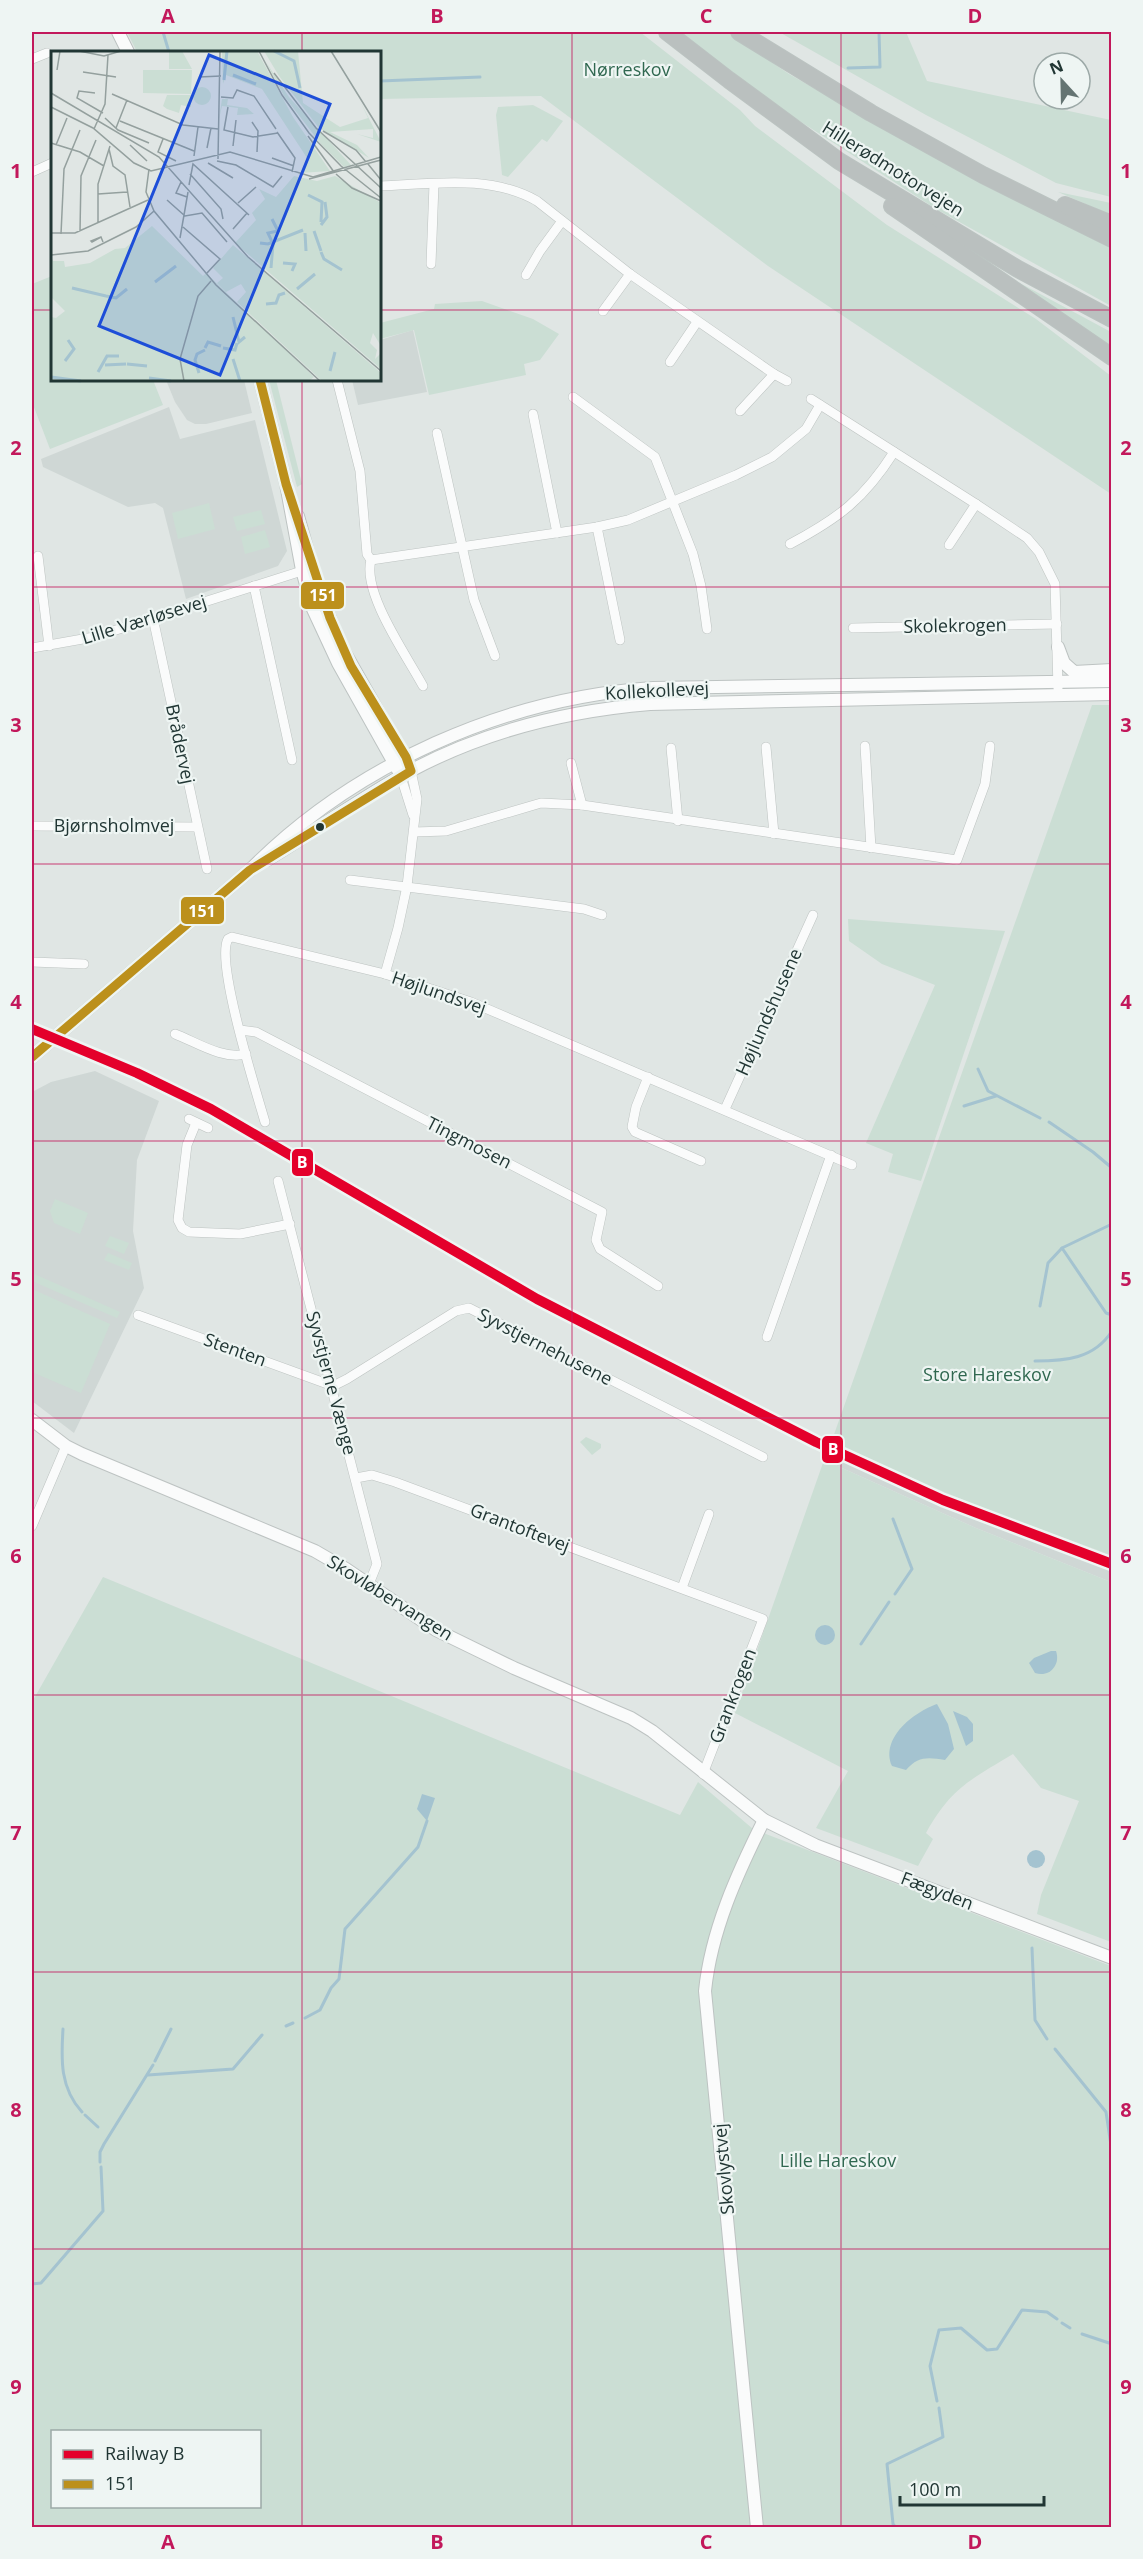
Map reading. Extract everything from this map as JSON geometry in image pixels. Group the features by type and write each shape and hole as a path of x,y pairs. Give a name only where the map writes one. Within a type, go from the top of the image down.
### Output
{"highway":[{"name":"Hillerødmotorvejen","path":"668,32 839,161 1018,269 1112,320"},
{"name":"Hillerødmotorvejen","path":"739,32 871,113 983,175 1112,239"},
{"path":"839,161 885,201 1112,357"},
{"path":"983,175 1112,224"}],"street":[{"path":"118,32 128,51"},
{"path":"32,59 47,53"},
{"path":"32,172 51,163"},
{"path":"381,186 472,182 511,189 537,201 630,274 697,322 787,381"},
{"path":"430,264 434,184"},
{"path":"526,275 562,221"},
{"path":"603,311 630,274"},
{"path":"670,362 697,322"},
{"path":"740,411 774,374"},
{"path":"260,381 319,625 338,663 401,760 406,774 414,818 414,832 407,886 385,974"},
{"path":"337,381 360,471 367,554 371,560"},
{"path":"573,397 655,457 693,554 701,586 707,629"},
{"path":"811,399 1027,538 1039,552 1049,567 1055,584 1059,696"},
{"path":"371,560 597,527 628,520 727,479 772,457 806,429 820,405"},
{"path":"533,414 556,533"},
{"path":"437,433 474,600 495,656"},
{"path":"790,544 823,526 852,506 877,479 894,452"},
{"path":"949,545 976,504"},
{"path":"597,527 620,640"},
{"path":"38,556 49,646"},
{"path":"371,560 369,566 373,588 423,686"},
{"name":"Lille Værløsevej","path":"32,648 94,637 307,569"},
{"path":"254,586 292,760"},
{"name":"Brådervej","path":"153,618 207,869"},
{"name":"Skolekrogen","path":"854,628 1057,624"},
{"path":"1058,647 1064,663 1074,672 1112,670"},
{"name":"Kollekollevej","path":"32,1057 250,870 278,842 323,808 401,760 489,722 564,700 627,690 1112,681"},
{"name":"Kollekollevej","path":"250,870 406,774 492,734 549,718 606,707 717,702 1112,694"},
{"path":"865,746 871,848"},
{"path":"414,832 446,831 541,804 582,805 678,821 957,860 985,784 990,746"},
{"path":"766,747 774,834"},
{"path":"671,748 678,821"},
{"path":"571,763 582,805"},
{"name":"Bjørnsholmvej","path":"32,826 197,827"},
{"path":"350,880 584,909 602,915"},
{"name":"Højlundshusene","path":"724,1109 813,915"},
{"name":"Højlundsvej","path":"240,1030 225,965 225,943 228,939 237,938 385,974 471,1002 852,1165"},
{"path":"32,962 84,964"},
{"path":"240,1030 265,1122"},
{"name":"Tingmosen","path":"240,1030 256,1032 602,1212 596,1240 600,1249 658,1286"},
{"path":"175,1034 228,1055 246,1054"},
{"path":"648,1077 636,1107 632,1127 635,1132 701,1161"},
{"path":"208,1128 192,1121 178,1220 182,1228 189,1232 240,1234 290,1224"},
{"path":"767,1337 831,1155"},
{"name":"Syvstjerne Vænge","path":"278,1181 357,1478 377,1564 369,1584"},
{"name":"Syvstjernehusene","path":"333,1386 456,1311 469,1308 763,1457"},
{"name":"Stenten","path":"138,1315 333,1386"},
{"name":"Skovløbervangen","path":"32,1420 66,1446 123,1472 315,1551 369,1584 436,1630 514,1668 631,1718 652,1731 764,1820"},
{"path":"32,1526 66,1446"},
{"name":"Grantoftevej","path":"357,1478 372,1474 763,1619"},
{"path":"682,1588 709,1514"},
{"name":"Grankrogen","path":"704,1774 763,1619"},
{"name":"Fægyden","path":"764,1820 814,1845 1112,1958"},
{"name":"Skovlystvej","path":"757,2528 705,1991 716,1930 764,1820"}],"shaded area":[{"path":"413,330 427,392 358,405 352,381 381,381 381,340"},
{"path":"166,381 244,381 252,413 206,424 195,424 187,420 175,402"},
{"path":"169,407 180,439 255,420 287,551 278,566 186,599 163,508 155,503 128,507 43,467 41,459"},
{"path":"95,1071 159,1101 137,1160 133,1231 144,1288 74,1433 32,1401 32,1092 51,1082"},
{"path":"831,1443 984,1509 1111,1555 1111,1582 976,1528 824,1460"}],"green space":[{"name":"Nørreskov","path":"127,32 640,32 740,110 755,126 887,225 1036,319 1111,376 1111,494 768,266 541,96 381,99 381,51 136,51"},
{"path":"676,32 727,32 789,74 986,186 1111,247 1111,306 936,209 747,87"},
{"path":"779,32 906,32 927,81 1032,103 1032,111 1069,111 1111,120 1111,197 1056,183 926,115"},
{"path":"533,105 563,121 547,142 542,139 508,177 502,175 496,115 498,107"},
{"path":"1058,192 1111,203 1111,215"},
{"path":"51,276 51,381 153,381 163,405 50,449 32,402 32,284"},
{"path":"1014,280 1111,332 1111,352"},
{"path":"482,301 533,319 559,334 540,360 524,364 526,375 429,395 414,330 381,339 381,323 434,309 435,304"},
{"path":"269,381 276,381 302,484 297,487"},
{"path":"209,503 215,529 178,539 172,513"},
{"path":"261,510 265,524 237,531 233,517"},
{"path":"265,530 270,547 245,554 241,537"},
{"name":"Store Hareskov","path":"1092,705 1112,705 1111,1555 984,1509 831,1443"},
{"path":"848,919 1005,931 921,1181 888,1172 893,1154 866,1143 935,985 882,964 849,941"},
{"path":"55,1199 88,1213 80,1234 54,1223 50,1211"},
{"path":"110,1236 129,1243 124,1254 105,1246"},
{"path":"108,1253 132,1263 129,1270 104,1260"},
{"path":"32,1273 120,1312 117,1318 32,1281"},
{"path":"32,1289 110,1324 81,1393 32,1372"},
{"path":"586,1437 601,1444 601,1448 592,1455 580,1442"},
{"path":"824,1460 976,1528 1111,1582 1111,1942 1037,1914 1041,1895 1079,1801 1041,1788 1013,1754 963,1786 944,1805 926,1833 933,1839 918,1866 816,1828 848,1771 735,1713"},
{"name":"Lille Hareskov","path":"103,1577 680,1815 698,1782 753,1829 1111,1966 1111,2527 32,2528 32,1702"}],"water":[{"path":"825,1625 832,1628 835,1635 832,1642 825,1645 818,1642 815,1635 818,1628"},
{"path":"1056,1651 1057,1656 1053,1669 1045,1674 1035,1673 1029,1663 1034,1658"},
{"path":"937,1704 948,1724 954,1749 945,1760 933,1758 919,1760 906,1770 892,1766 891,1746 901,1727 919,1713"},
{"path":"953,1711 967,1717 973,1724 973,1741 966,1746"},
{"path":"422,1794 435,1798 427,1821 417,1809"},
{"path":"1032,1850 1040,1850 1045,1855 1043,1866 1032,1868 1027,1863 1027,1855"}],"waterway":[{"path":"163,32 169,51"},
{"path":"848,68 880,67 879,32"},
{"path":"381,81 480,77"},
{"path":"978,1069 988,1091 1040,1118"},
{"path":"964,1106 996,1096"},
{"path":"1049,1122 1112,1168"},
{"path":"1112,1224 1062,1248 1106,1313 1112,1315"},
{"path":"1040,1306 1048,1263 1062,1248"},
{"path":"1035,1361 1068,1359 1088,1353 1097,1348 1112,1331"},
{"path":"893,1519 912,1569 895,1594"},
{"path":"861,1644 889,1602"},
{"path":"305,2018 320,2010 331,1988 339,1979 345,1929 418,1847 427,1821"},
{"path":"1032,1948 1035,2020 1047,2039"},
{"path":"286,2026 293,2023"},
{"path":"63,2029 62,2063 66,2083 69,2093 82,2112"},
{"path":"155,2061 171,2029"},
{"path":"148,2075 233,2069 262,2035"},
{"path":"1055,2049 1106,2112 1112,2152"},
{"path":"100,2162 100,2152 104,2144 153,2065"},
{"path":"85,2115 98,2127"},
{"path":"32,2284 41,2283 103,2211 101,2167"},
{"path":"937,2401 930,2366 939,2330 961,2328 987,2350 997,2349 1022,2310 1047,2312 1057,2319"},
{"path":"1062,2323 1070,2328"},
{"path":"1082,2334 1112,2344"},
{"path":"896,2528 893,2524 887,2464 943,2437 939,2408"}],"rail line":[{"name":"B","path":"32,1029 137,1073 211,1109 537,1299 816,1442 943,1500 1112,1564"}],"transit line":[{"name":"151","path":"32,1057 250,870 411,771 406,757 351,666 330,618 286,484 260,381"}]}
